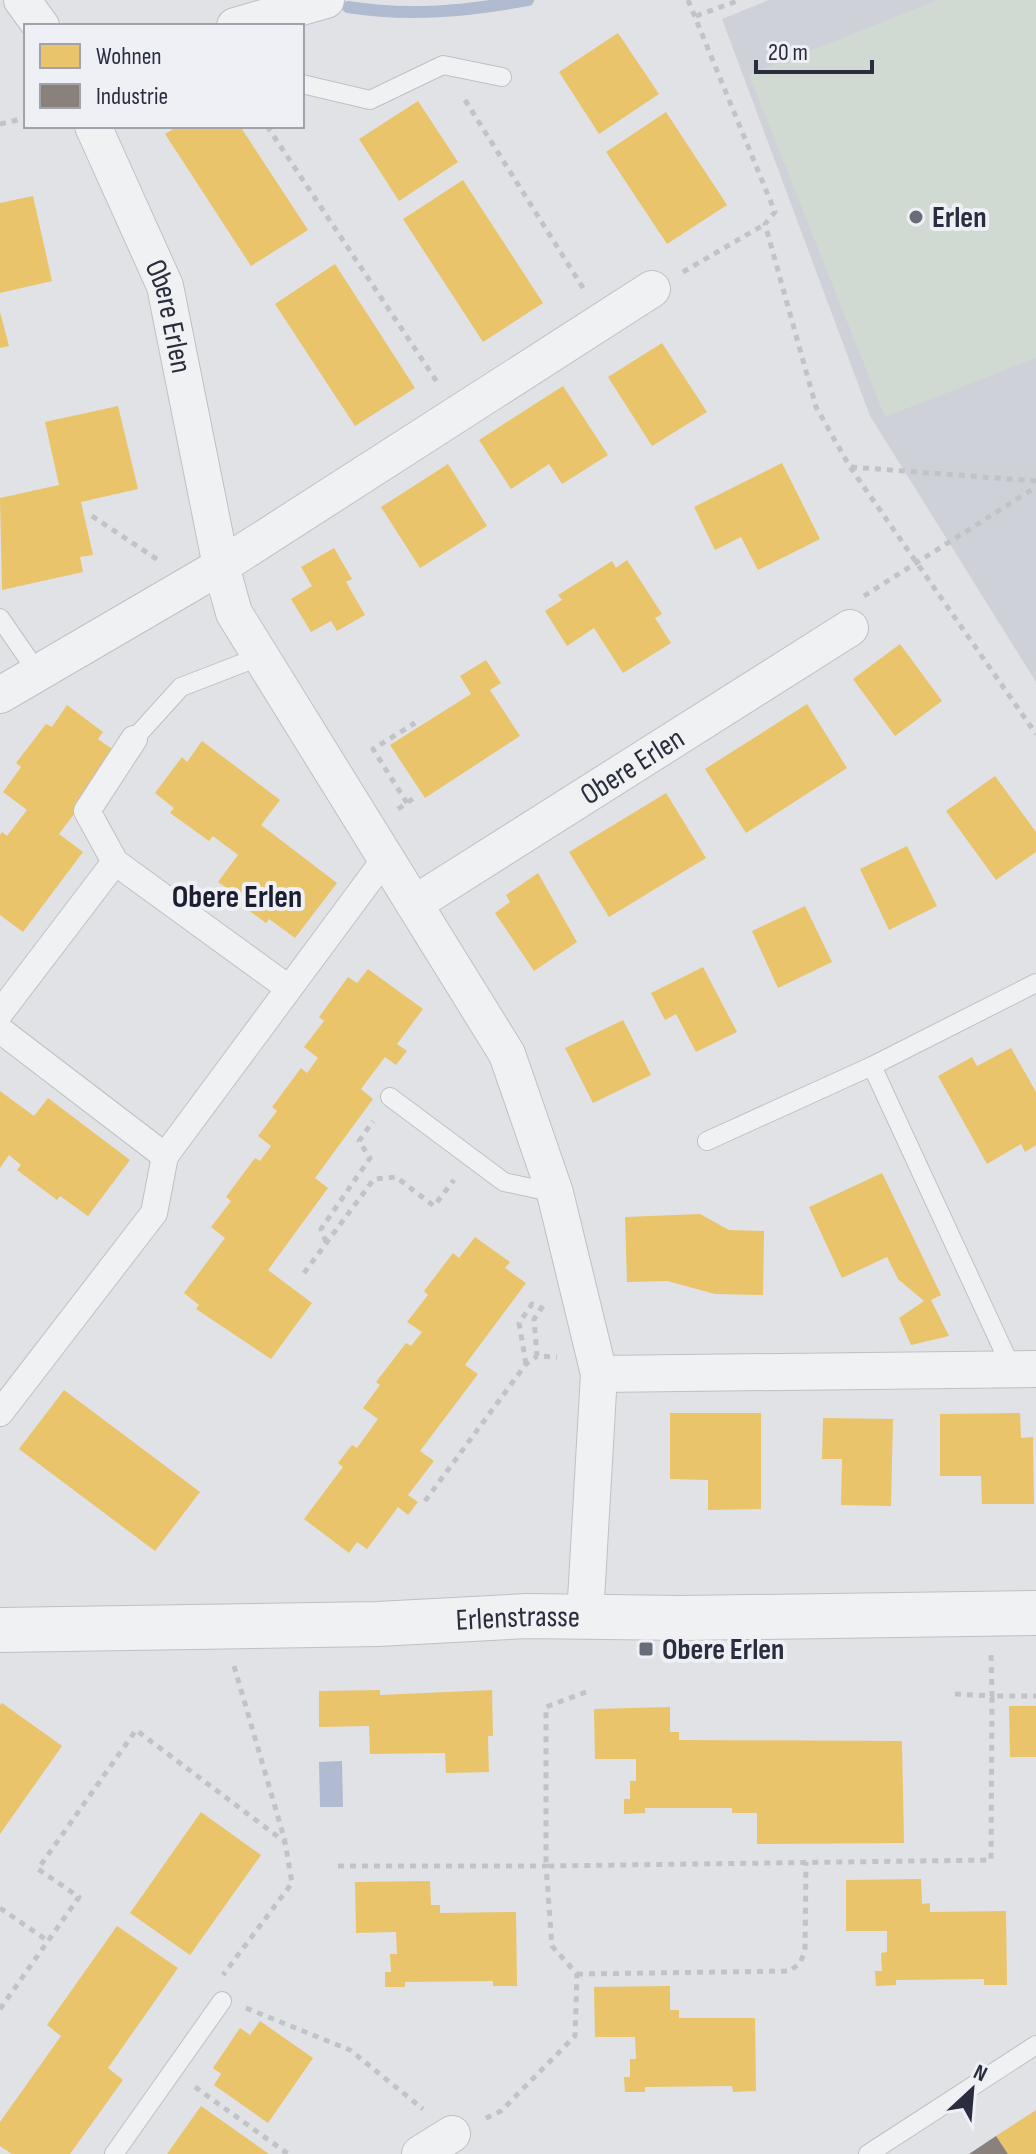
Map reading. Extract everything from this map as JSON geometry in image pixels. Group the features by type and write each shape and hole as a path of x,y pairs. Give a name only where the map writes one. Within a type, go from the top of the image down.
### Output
{"street":[{"path":"22,0 40,24"},
{"path":"243,24 326,0"},
{"name":"Obere Erlen","path":"94,128 165,286 221,566 234,613 507,1054 555,1193 582,1368 585,1617"},
{"path":"0,695 221,566 652,289"},
{"name":"Obere Erlen","path":"414,904 850,628"},
{"path":"134,739 87,811 115,862 287,987"},
{"path":"0,1413 154,1213 165,1156 287,987 385,859"},
{"path":"0,1013 115,862"},
{"path":"0,1030 165,1156"},
{"path":"582,1368 1024,1369"},
{"name":"Erlenstrasse","path":"0,1630 585,1617 1036,1613"},
{"path":"420,2154 452,2134"}],"lane":[{"path":"304,84 370,100 443,65 502,77"},
{"path":"0,618 38,673"},
{"path":"134,739 181,687 259,657"},
{"path":"707,1141 872,1066 1036,983"},
{"path":"872,1066 1024,1369"},
{"path":"390,1097 504,1182 555,1193"},
{"path":"114,2154 222,2001"},
{"path":"868,2154 1036,2045"}],"path":[{"path":"652,289 765,224 775,212 688,0"},
{"path":"696,16 740,0"},
{"path":"443,65 592,302"},
{"path":"0,124 24,118"},
{"path":"268,128 444,393"},
{"path":"765,224 816,407 850,467 1036,734"},
{"path":"850,467 1036,484"},
{"path":"850,628 839,611 1036,484"},
{"path":"92,516 162,563"},
{"path":"407,803 373,749 415,723"},
{"path":"326,1243 321,1229 370,1158 359,1141"},
{"path":"304,1273 374,1179 396,1177 434,1206 472,1158"},
{"path":"537,1356 534,1319 548,1299"},
{"path":"526,1364 519,1323 532,1304 541,1309"},
{"path":"425,1501 526,1364 537,1356 552,1355 582,1368"},
{"path":"338,1866 991,1860 991,1644"},
{"path":"231,1654 285,1842 292,1883 218,1981 222,2001 256,2010 350,2050 452,2134 501,2111 575,2036 577,1974 552,1946 546,1866 546,1707 586,1692"},
{"path":"955,1694 1036,1696"},
{"path":"0,2009 79,1897 38,1869 136,1730 285,1842"},
{"path":"577,1974 790,1971 800,1963 805,1951 806,1862"},
{"path":"0,1908 48,1941"},
{"path":"173,2071 288,2154"}],"shaded area":[{"name":"Erlen","path":"769,0 1036,0 1036,682 870,416 722,19"},
{"name":"Erlen","path":"938,0 1036,0 1036,358 885,417 749,75"}],"water":[{"path":"342,1761 343,1807 320,1807 319,1762"}],"building: Wohnen":[{"path":"618,33 659,94 599,134 559,72"},
{"path":"418,101 458,162 399,201 359,139"},
{"path":"666,112 727,205 667,244 606,152"},
{"path":"175,128 241,128 308,230 251,266 165,134"},
{"path":"463,180 543,303 483,342 403,219"},
{"path":"33,196 52,281 0,293 0,203"},
{"path":"335,264 415,388 355,426 275,304"},
{"path":"0,312 9,346 0,348"},
{"path":"662,343 707,412 652,446 608,377"},
{"path":"563,386 608,455 562,484 549,464 511,489 479,440"},
{"path":"118,406 138,489 81,502 93,555 80,557 83,572 2,590 0,498 59,485 45,422"},
{"path":"782,463 820,539 758,570 741,537 715,550 694,507"},
{"path":"448,464 487,526 420,568 381,507"},
{"path":"334,548 352,579 346,582 365,615 337,631 331,621 311,632 291,599 312,586 301,567"},
{"path":"627,560 662,614 655,618 671,643 623,673 594,628 567,646 545,611 562,600 558,595 612,561 616,568"},
{"path":"900,644 942,701 895,736 853,679"},
{"path":"486,660 501,683 490,690 520,736 425,798 390,745 471,694 460,676"},
{"path":"807,704 847,768 746,833 705,769"},
{"path":"67,705 103,732 98,739 119,754 59,834 83,852 23,932 0,915 0,835 2,832 7,836 27,810 3,792 21,767 16,763 46,724 52,727"},
{"path":"202,741 280,800 261,825 337,883 295,938 269,919 266,923 232,898 235,894 218,882 238,855 213,836 209,841 170,813 174,808 155,793 182,757 187,762"},
{"path":"995,776 1036,832 1036,852 996,880 946,811"},
{"path":"666,793 706,858 609,917 569,852"},
{"path":"907,846 937,906 889,930 860,869"},
{"path":"538,873 577,942 534,971 495,913 510,902 506,895"},
{"path":"805,906 832,962 778,988 752,931"},
{"path":"703,967 737,1032 696,1052 676,1014 665,1020 651,993"},
{"path":"368,969 423,1009 397,1044 407,1051 396,1065 385,1057 361,1089 373,1099 315,1178 328,1188 268,1270 312,1303 271,1359 196,1309 199,1305 184,1293 225,1238 211,1227 231,1201 226,1197 255,1158 260,1161 271,1146 258,1136 277,1111 272,1107 301,1068 307,1073 318,1058 304,1047 324,1021 319,1017 348,977 357,983"},
{"path":"623,1020 651,1075 593,1103 565,1048"},
{"path":"1011,1048 1036,1092 1036,1145 1025,1152 1021,1144 987,1164 938,1076 972,1057 977,1066"},
{"path":"0,1091 34,1116 48,1098 130,1160 88,1216 60,1196 57,1200 17,1170 21,1165 9,1155 0,1168"},
{"path":"882,1173 941,1295 931,1300 949,1336 911,1345 899,1318 924,1301 898,1279 887,1257 842,1278 809,1207"},
{"path":"700,1214 729,1230 764,1231 763,1295 715,1294 667,1281 627,1282 625,1217"},
{"path":"475,1237 510,1262 505,1268 526,1283 465,1365 478,1374 420,1451 434,1461 408,1495 418,1502 408,1515 398,1507 367,1549 357,1542 349,1553 304,1519 343,1467 338,1463 352,1445 357,1448 378,1419 363,1408 380,1385 376,1382 406,1343 411,1346 422,1332 407,1322 428,1295 424,1291 453,1253 459,1258"},
{"path":"64,1390 200,1492 155,1551 19,1449"},
{"path":"670,1413 761,1413 761,1509 708,1510 708,1480 670,1479"},
{"path":"1020,1413 1021,1438 1033,1437 1034,1504 982,1504 981,1476 940,1476 940,1414"},
{"path":"823,1418 893,1419 891,1506 841,1505 842,1459 822,1459"},
{"path":"380,1690 380,1695 492,1690 493,1736 488,1736 489,1772 446,1773 445,1753 370,1754 369,1726 319,1727 319,1691"},
{"path":"2,1703 62,1746 0,1834 0,1705"},
{"path":"1009,1706 1036,1706 1036,1757 1010,1757"},
{"path":"670,1707 670,1732 679,1732 679,1740 902,1741 904,1843 757,1844 757,1813 732,1813 732,1808 645,1808 645,1813 624,1814 624,1799 630,1799 630,1781 636,1781 636,1759 595,1759 594,1709"},
{"path":"201,1812 261,1855 190,1955 130,1913"},
{"path":"921,1879 922,1904 930,1903 930,1912 1006,1911 1007,1985 984,1985 984,1979 896,1980 896,1985 876,1986 875,1971 882,1971 881,1953 887,1952 887,1931 846,1931 846,1880"},
{"path":"430,1881 431,1905 440,1905 440,1913 516,1912 517,1986 493,1986 493,1981 405,1982 405,1987 385,1987 385,1972 391,1972 390,1954 397,1954 396,1932 356,1933 355,1882"},
{"path":"117,1926 178,1968 108,2068 123,2080 70,2154 12,2154 0,2146 0,2122 61,2036 47,2025"},
{"path":"670,1986 670,2010 679,2010 679,2018 755,2018 756,2091 733,2092 732,2086 645,2087 645,2092 625,2092 624,2077 630,2077 630,2059 636,2059 635,2037 595,2037 594,1987"},
{"path":"260,2021 313,2058 268,2123 214,2085 221,2074 213,2068 240,2028 250,2035"},
{"path":"201,2106 269,2154 167,2154"},
{"path":"1036,2110 1036,2154 1008,2154 996,2136"}],"building: Industrie":[{"path":"996,2136 1008,2154 969,2154"}],"waterway":[{"path":"348,7 394,12 438,11 528,0"}],"place":[{"name":"Erlen","path":"916,217"},
{"name":"Obere Erlen","path":"646,1649"}],"district":[{"name":"Obere Erlen","path":"237,896"}]}
